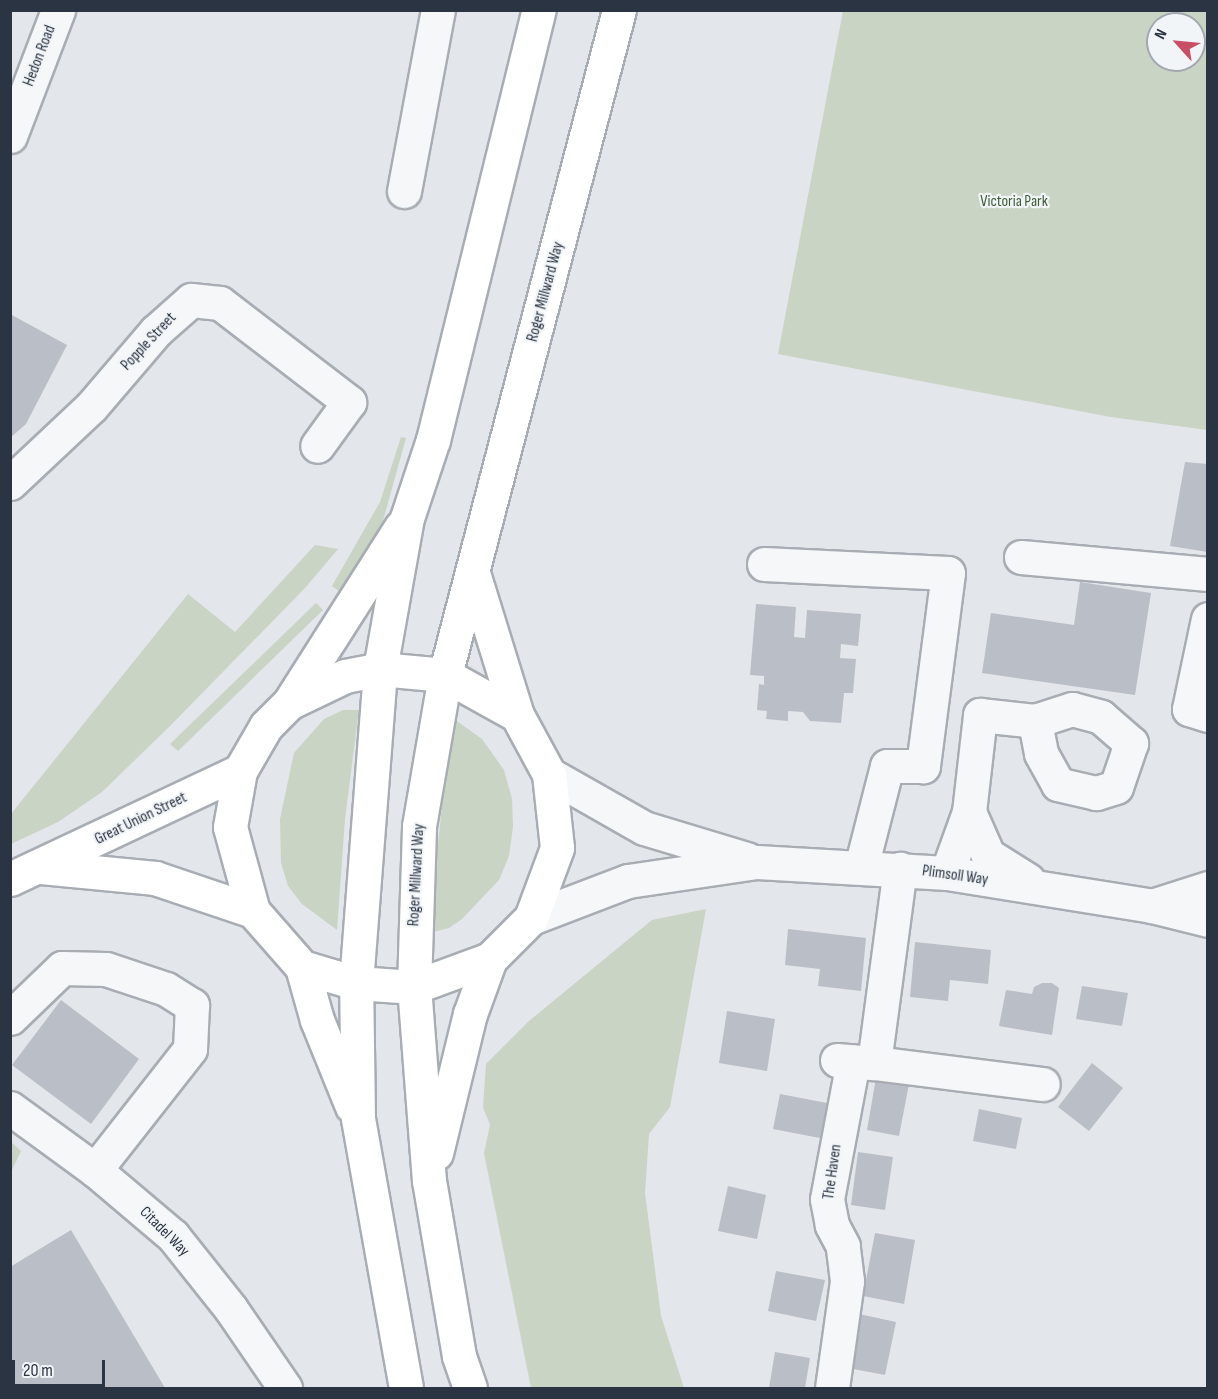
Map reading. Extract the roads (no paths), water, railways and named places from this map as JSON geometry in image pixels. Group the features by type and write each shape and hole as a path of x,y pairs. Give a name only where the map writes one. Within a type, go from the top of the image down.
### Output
{"main road":[{"path":"406,1389 358,1118 356,983 380,669 407,518 433,440 539,10"},
{"name":"Roger Millward Way","path":"470,1389 459,1356 429,1181 414,987 419,826 445,675 620,10"},
{"path":"358,1118 317,1020 302,967 253,910 230,827 240,771 266,726 289,703 328,635 407,518"},
{"path":"302,967 356,983 414,987 490,958 531,918 557,848 549,774 518,715 473,573"},
{"path":"289,703 345,676 380,669 445,675 518,715"},
{"name":"Great Union Street","path":"10,879 41,867 240,771"},
{"name":"Great Union Street","path":"41,867 155,878 253,910"},
{"name":"Roger Millward Way","path":"429,1181 470,1014 490,958"}],"street":[{"name":"Hedon Road","path":"10,136 57,10"},
{"path":"404,192 438,10"},
{"name":"Popple Street","path":"10,483 91,406 156,330 191,300 220,303 349,402 316,446"},
{"path":"1021,557 1208,574"},
{"path":"764,564 948,573 923,766 887,766 861,867"},
{"path":"1208,619 1189,709 1208,716"},
{"path":"947,873 969,812 980,715 1035,721"},
{"name":"Plimsoll Way","path":"549,774 644,828 757,862"},
{"path":"969,812 988,855 1044,889"},
{"name":"Plimsoll Way","path":"531,918 628,881 757,862 947,873 1152,906 1208,920"},
{"name":"The Haven","path":"832,1389 847,1281 843,1246 832,1225 827,1199 854,1061 900,869"},
{"name":"Plimsoll Way","path":"1152,906 1208,888"},
{"path":"10,1018 62,968 106,969 166,989 192,1005 190,1049 95,1170"},
{"path":"854,1061 1043,1084"},
{"name":"Citadel Way","path":"10,1108 95,1170 173,1236 231,1309 285,1389"}],"park label":[{"name":"Victoria Park","path":"1014,202"}]}
